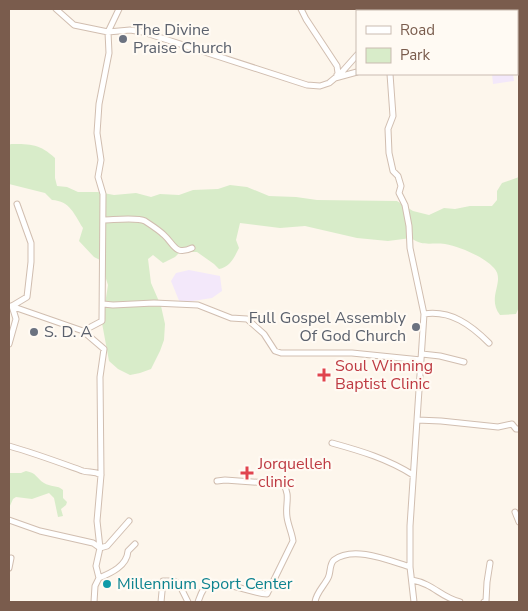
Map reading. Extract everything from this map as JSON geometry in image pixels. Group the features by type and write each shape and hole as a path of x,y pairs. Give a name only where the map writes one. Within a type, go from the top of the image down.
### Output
{"street":[{"path":"56,9 74,25 108,32 130,30 143,32 307,85 320,86 329,83 356,56"},
{"path":"84,331 102,321 103,194 98,177 102,160 97,133 99,104 109,53 108,32 119,9"},
{"path":"301,9 338,66 336,75"},
{"path":"336,75 356,72"},
{"path":"390,75 393,116 388,130 388,153 401,186 399,194 405,205 409,226 410,248 424,314 410,526 410,567 414,602"},
{"path":"10,305 27,297 31,262 31,243 17,204"},
{"path":"102,220 143,220 164,235 173,246 186,251 192,248"},
{"path":"103,304 113,306 154,303 198,305 231,318 247,319 264,334 275,350 281,353 440,356 464,362"},
{"path":"10,305 84,331 104,349 100,378 101,475 98,521 100,548 96,566 99,578"},
{"path":"9,344 16,319 10,305"},
{"path":"424,314 448,314 466,324 489,343"},
{"path":"417,420 498,427 512,424 516,429 519,428"},
{"path":"332,443 362,451 399,466 413,475"},
{"path":"9,446 44,456 85,472 95,472 101,475"},
{"path":"198,602 207,585 212,584 221,583 250,592 268,594 293,541 287,516 287,490 283,484 217,481"},
{"path":"515,512 519,522"},
{"path":"9,520 40,531 93,543 100,548"},
{"path":"100,548 106,546 129,521"},
{"path":"94,602 95,586 99,578 116,570 128,557 128,551 135,544"},
{"path":"315,602 329,577 331,564 334,560 343,556 362,554 380,557 410,567"},
{"path":"9,568 11,558"},
{"path":"484,602 486,601 486,582 490,563"},
{"path":"412,580 434,587 447,598 460,602"},
{"path":"161,602 163,582 174,582 179,584 188,602"}],"shaded area":[{"path":"492,75 513,75 514,81 493,84"},
{"path":"189,270 220,276 222,291 212,298 180,303 171,281 176,273"}],"green space":[{"path":"9,145 40,147 55,158 57,186 67,187 78,192 98,192 114,195 136,193 151,197 160,194 179,195 193,190 218,189 230,185 247,187 269,196 317,200 397,201 413,211 429,215 444,208 492,206 497,200 497,191 502,183 519,177 519,307 516,314 500,315 495,302 498,278 494,268 478,256 457,247 445,244 424,243 411,238 388,241 357,238 305,226 280,228 240,223 236,240 239,248 231,262 223,268 219,269 197,252 180,252 163,263 153,255 148,259 151,283 161,306 165,324 164,340 151,369 130,375 118,369 109,361 102,323 108,285 100,260 94,257 79,241 83,228 74,213 67,206 52,200 45,193 9,184"},
{"path":"26,471 34,474 46,484 63,490 63,498 67,502 61,509 63,516 58,517 54,498 49,493 32,499 16,497 9,508 9,473"}],"place":[{"name":"The Divine Praise Church","path":"123,39"},
{"name":"Full Gospel Assembly Of God Church","path":"416,327"},
{"name":"S. D. A","path":"34,332"},
{"name":"Soul Winning Baptist Clinic","path":"324,375"},
{"name":"Jorquelleh clinic","path":"247,473"},
{"name":"Millennium Sport Center","path":"107,584"}]}
